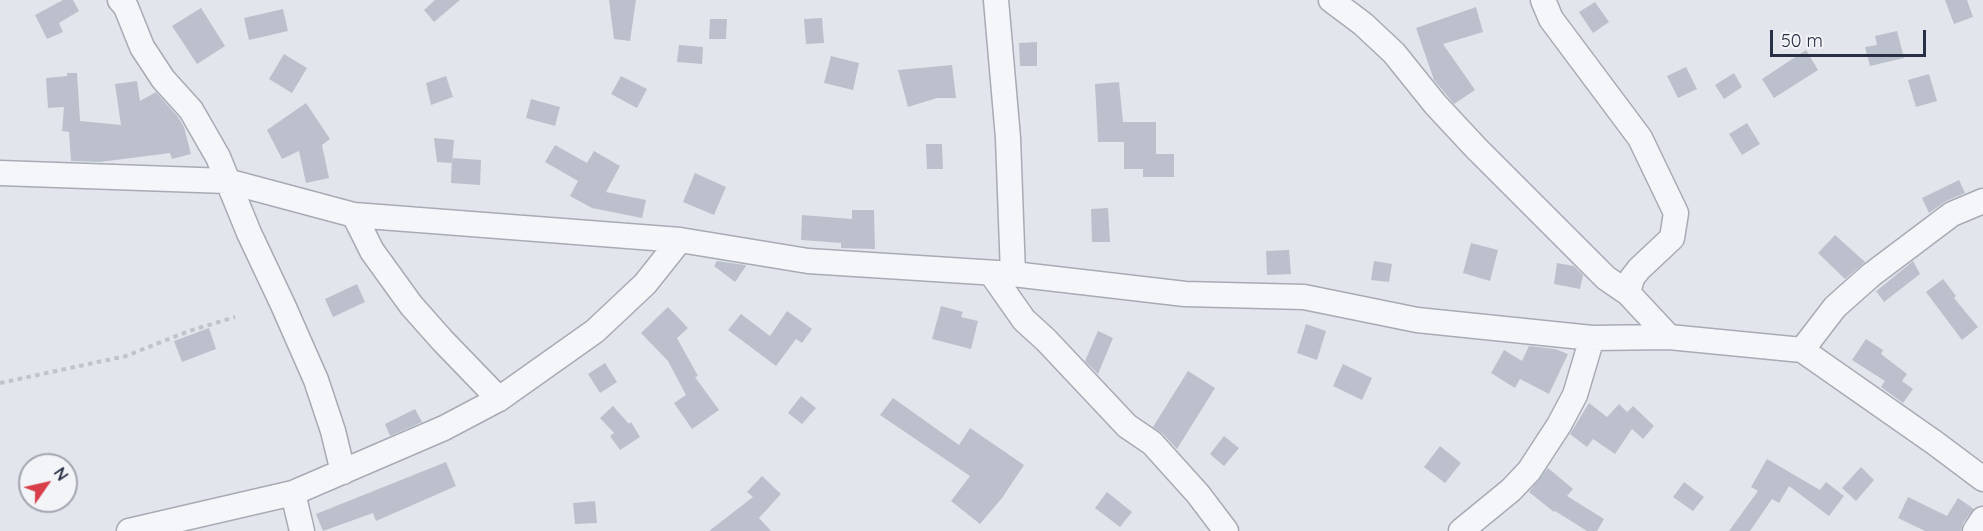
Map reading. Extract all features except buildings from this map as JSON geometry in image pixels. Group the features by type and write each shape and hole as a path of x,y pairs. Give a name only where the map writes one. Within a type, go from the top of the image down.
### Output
{"street":[{"path":"120,0 126,7 142,47 163,79 190,110 218,157 249,233 316,380 333,431 343,472"},
{"path":"996,0 1008,138 1002,273 1024,320 1047,340 1127,426 1152,443 1198,494 1226,531"},
{"path":"1331,0 1363,24 1394,53 1435,104 1476,148 1606,278 1628,293 1669,337"},
{"path":"1543,0 1551,19 1640,138 1676,213 1672,238 1639,269 1632,278 1628,293"},
{"path":"0,172 227,181 354,215 680,240 808,261 1002,273 1185,294 1304,297 1417,320 1592,338 1669,337 1802,350 1983,479"},
{"path":"1802,350 1835,307 1871,275 1952,214 1983,201"},
{"path":"354,215 372,251 411,305 499,399"},
{"path":"129,531 292,493 444,428 499,399 595,331 645,284 680,240"},
{"path":"1461,531 1511,490 1529,471 1559,425 1575,395 1592,338"},
{"path":"292,493 302,531"},
{"path":"1975,531 1983,519"}],"path":[{"path":"0,383 126,356 189,331 235,317"}]}
